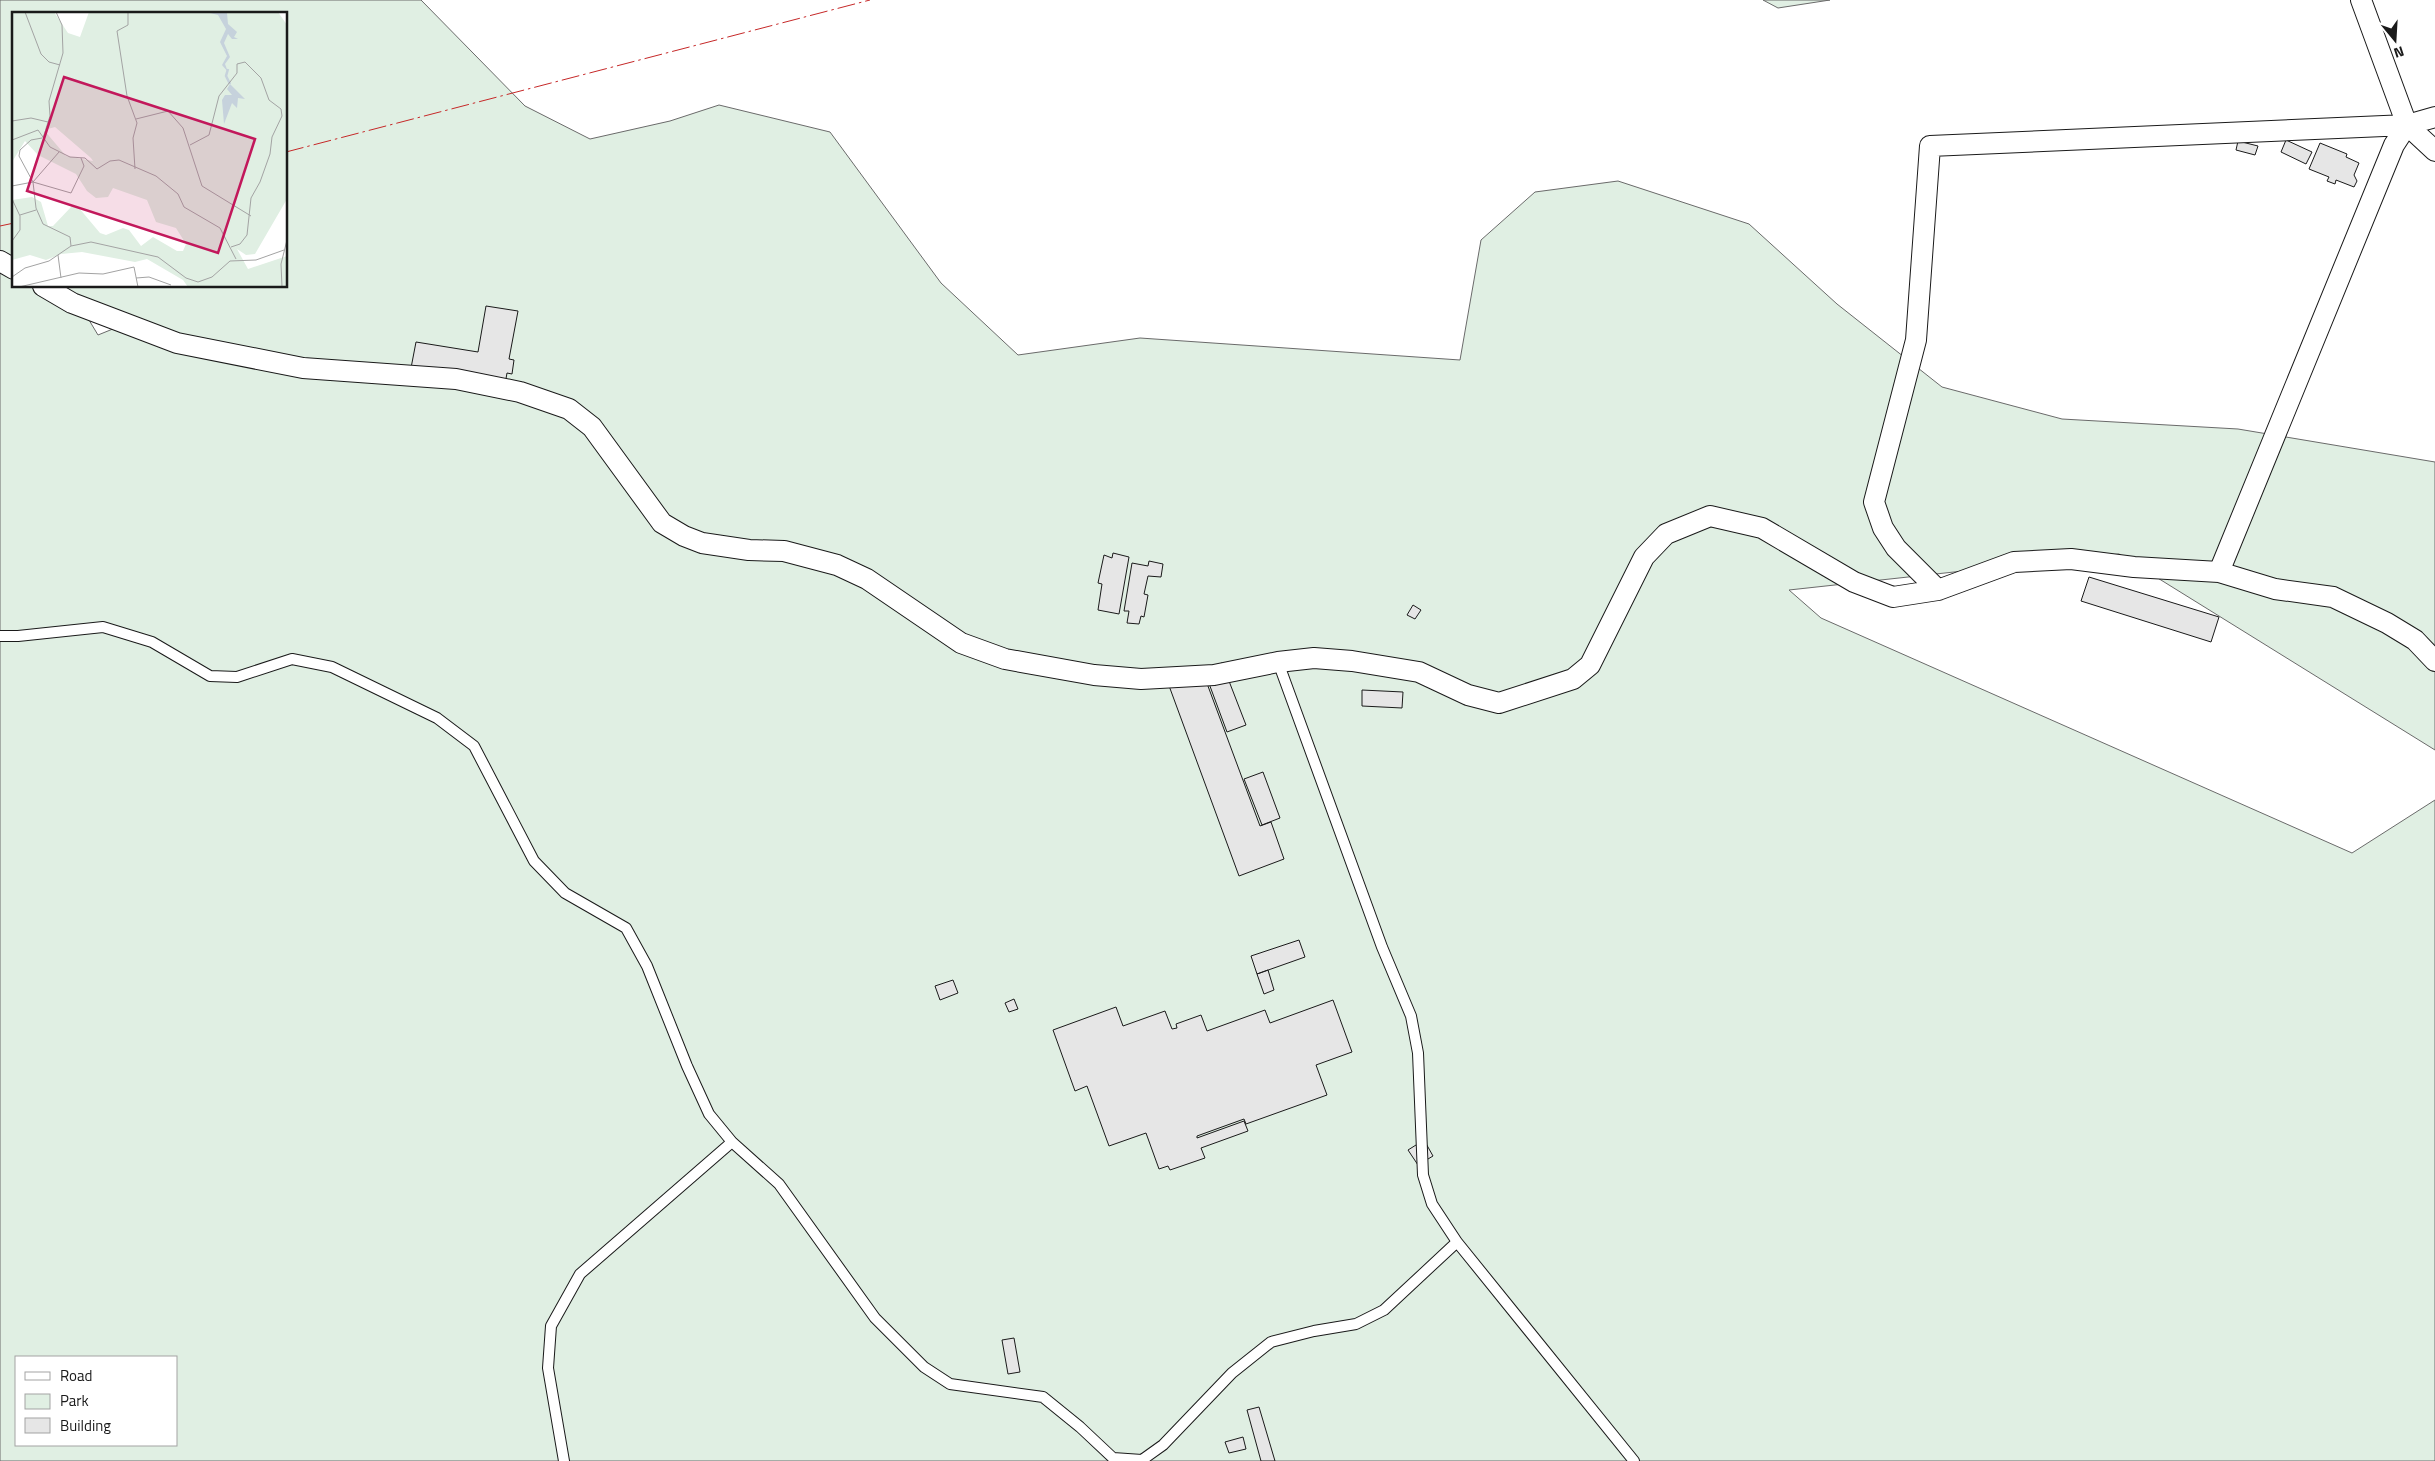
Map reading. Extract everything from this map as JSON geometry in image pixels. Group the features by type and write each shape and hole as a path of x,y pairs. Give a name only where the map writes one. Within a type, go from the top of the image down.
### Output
{"street":[{"path":"2361,0 2407,125 2435,151"},
{"path":"1938,590 1896,548 1883,528 1874,502 1916,340 1930,146 2407,125 2435,117"},
{"path":"2219,572 2394,145 2407,125"},
{"path":"0,261 12,268"},
{"path":"46,288 72,303 177,343 303,368 456,379 520,392 569,409 592,427 662,523 684,536 702,543 748,550 784,551 836,565 867,579 961,643 1005,659 1094,675 1141,679 1214,675 1278,662 1314,658 1352,661 1419,672 1468,696 1499,703 1572,679 1590,665 1644,556 1666,534 1710,516 1762,528 1854,582 1894,597 1938,590 2014,562 2071,559 2134,567 2219,572 2275,589 2333,597 2387,623 2408,636 2435,661"}],"lane":[{"path":"0,636 18,636 103,627 152,642 210,676 237,676 292,659 332,667 437,718 474,746 534,861 565,893 626,928 647,966 687,1066 709,1114 732,1142 779,1184 875,1318 924,1367 950,1384 1043,1397 1080,1427 1113,1458 1142,1460 1163,1445 1232,1373 1271,1342 1314,1331 1356,1324 1384,1310 1457,1242"},
{"path":"1278,662 1382,947 1411,1016 1418,1053 1423,1175 1432,1204 1457,1242 1634,1461"},
{"path":"564,1461 548,1368 550,1326 580,1274 732,1142"}],"green space":[{"path":"0,0 421,0 525,106 590,139 670,121 719,105 830,132 941,283 1018,355 1140,338 1460,360 1481,240 1535,192 1618,181 1749,224 1837,304 1942,387 2062,419 2238,429 2435,462 2435,750 2119,554 1789,590 1821,618 2352,853 2435,800 2435,1461 0,1461","holes":["80,305 135,320 98,335"]},
{"path":"1763,0 1830,0 1778,8"}],"building":[{"path":"2286,140 2312,152 2306,164 2281,152"},
{"path":"2238,141 2258,146 2255,155 2236,150"},
{"path":"2320,143 2347,154 2346,157 2359,163 2354,175 2357,181 2354,187 2336,180 2335,184 2327,181 2329,177 2309,169"},
{"path":"486,306 518,311 509,359 514,360 512,374 507,373 504,390 411,368 416,342 478,352"},
{"path":"1113,553 1129,557 1119,614 1098,610 1102,584 1098,583 1104,555 1112,558"},
{"path":"1149,561 1163,564 1161,577 1148,576 1144,594 1148,595 1144,617 1141,616 1139,624 1127,623 1129,611 1124,611 1132,563 1148,566"},
{"path":"2089,577 2219,617 2211,642 2081,601"},
{"path":"1413,605 1421,610 1415,619 1407,615"},
{"path":"1222,663 1246,725 1227,732 1204,670"},
{"path":"1202,670 1260,826 1271,822 1284,859 1239,876 1168,683"},
{"path":"1362,690 1403,692 1402,708 1362,706"},
{"path":"1263,772 1280,818 1262,825 1244,779"},
{"path":"1299,940 1305,957 1257,974 1251,956"},
{"path":"1268,970 1274,990 1264,994 1257,974"},
{"path":"953,980 958,993 940,1000 935,986"},
{"path":"1014,999 1018,1009 1009,1012 1005,1003"},
{"path":"1333,1000 1352,1052 1316,1065 1327,1095 1246,1124 1244,1119 1197,1136 1197,1138 1244,1121 1248,1131 1201,1148 1205,1158 1170,1170 1168,1166 1159,1169 1146,1133 1109,1146 1087,1086 1075,1091 1053,1030 1116,1007 1123,1026 1165,1011 1172,1029 1177,1028 1176,1024 1201,1015 1207,1031 1265,1010 1270,1023"},
{"path":"1424,1140 1433,1156 1418,1165 1408,1150"},
{"path":"1014,1338 1020,1372 1008,1374 1002,1340"},
{"path":"1259,1407 1275,1461 1261,1461 1247,1410"},
{"path":"1243,1437 1246,1449 1229,1453 1225,1442"}],"power":[{"path":"288,151 870,0"},
{"path":"0,226 12,223"}]}
